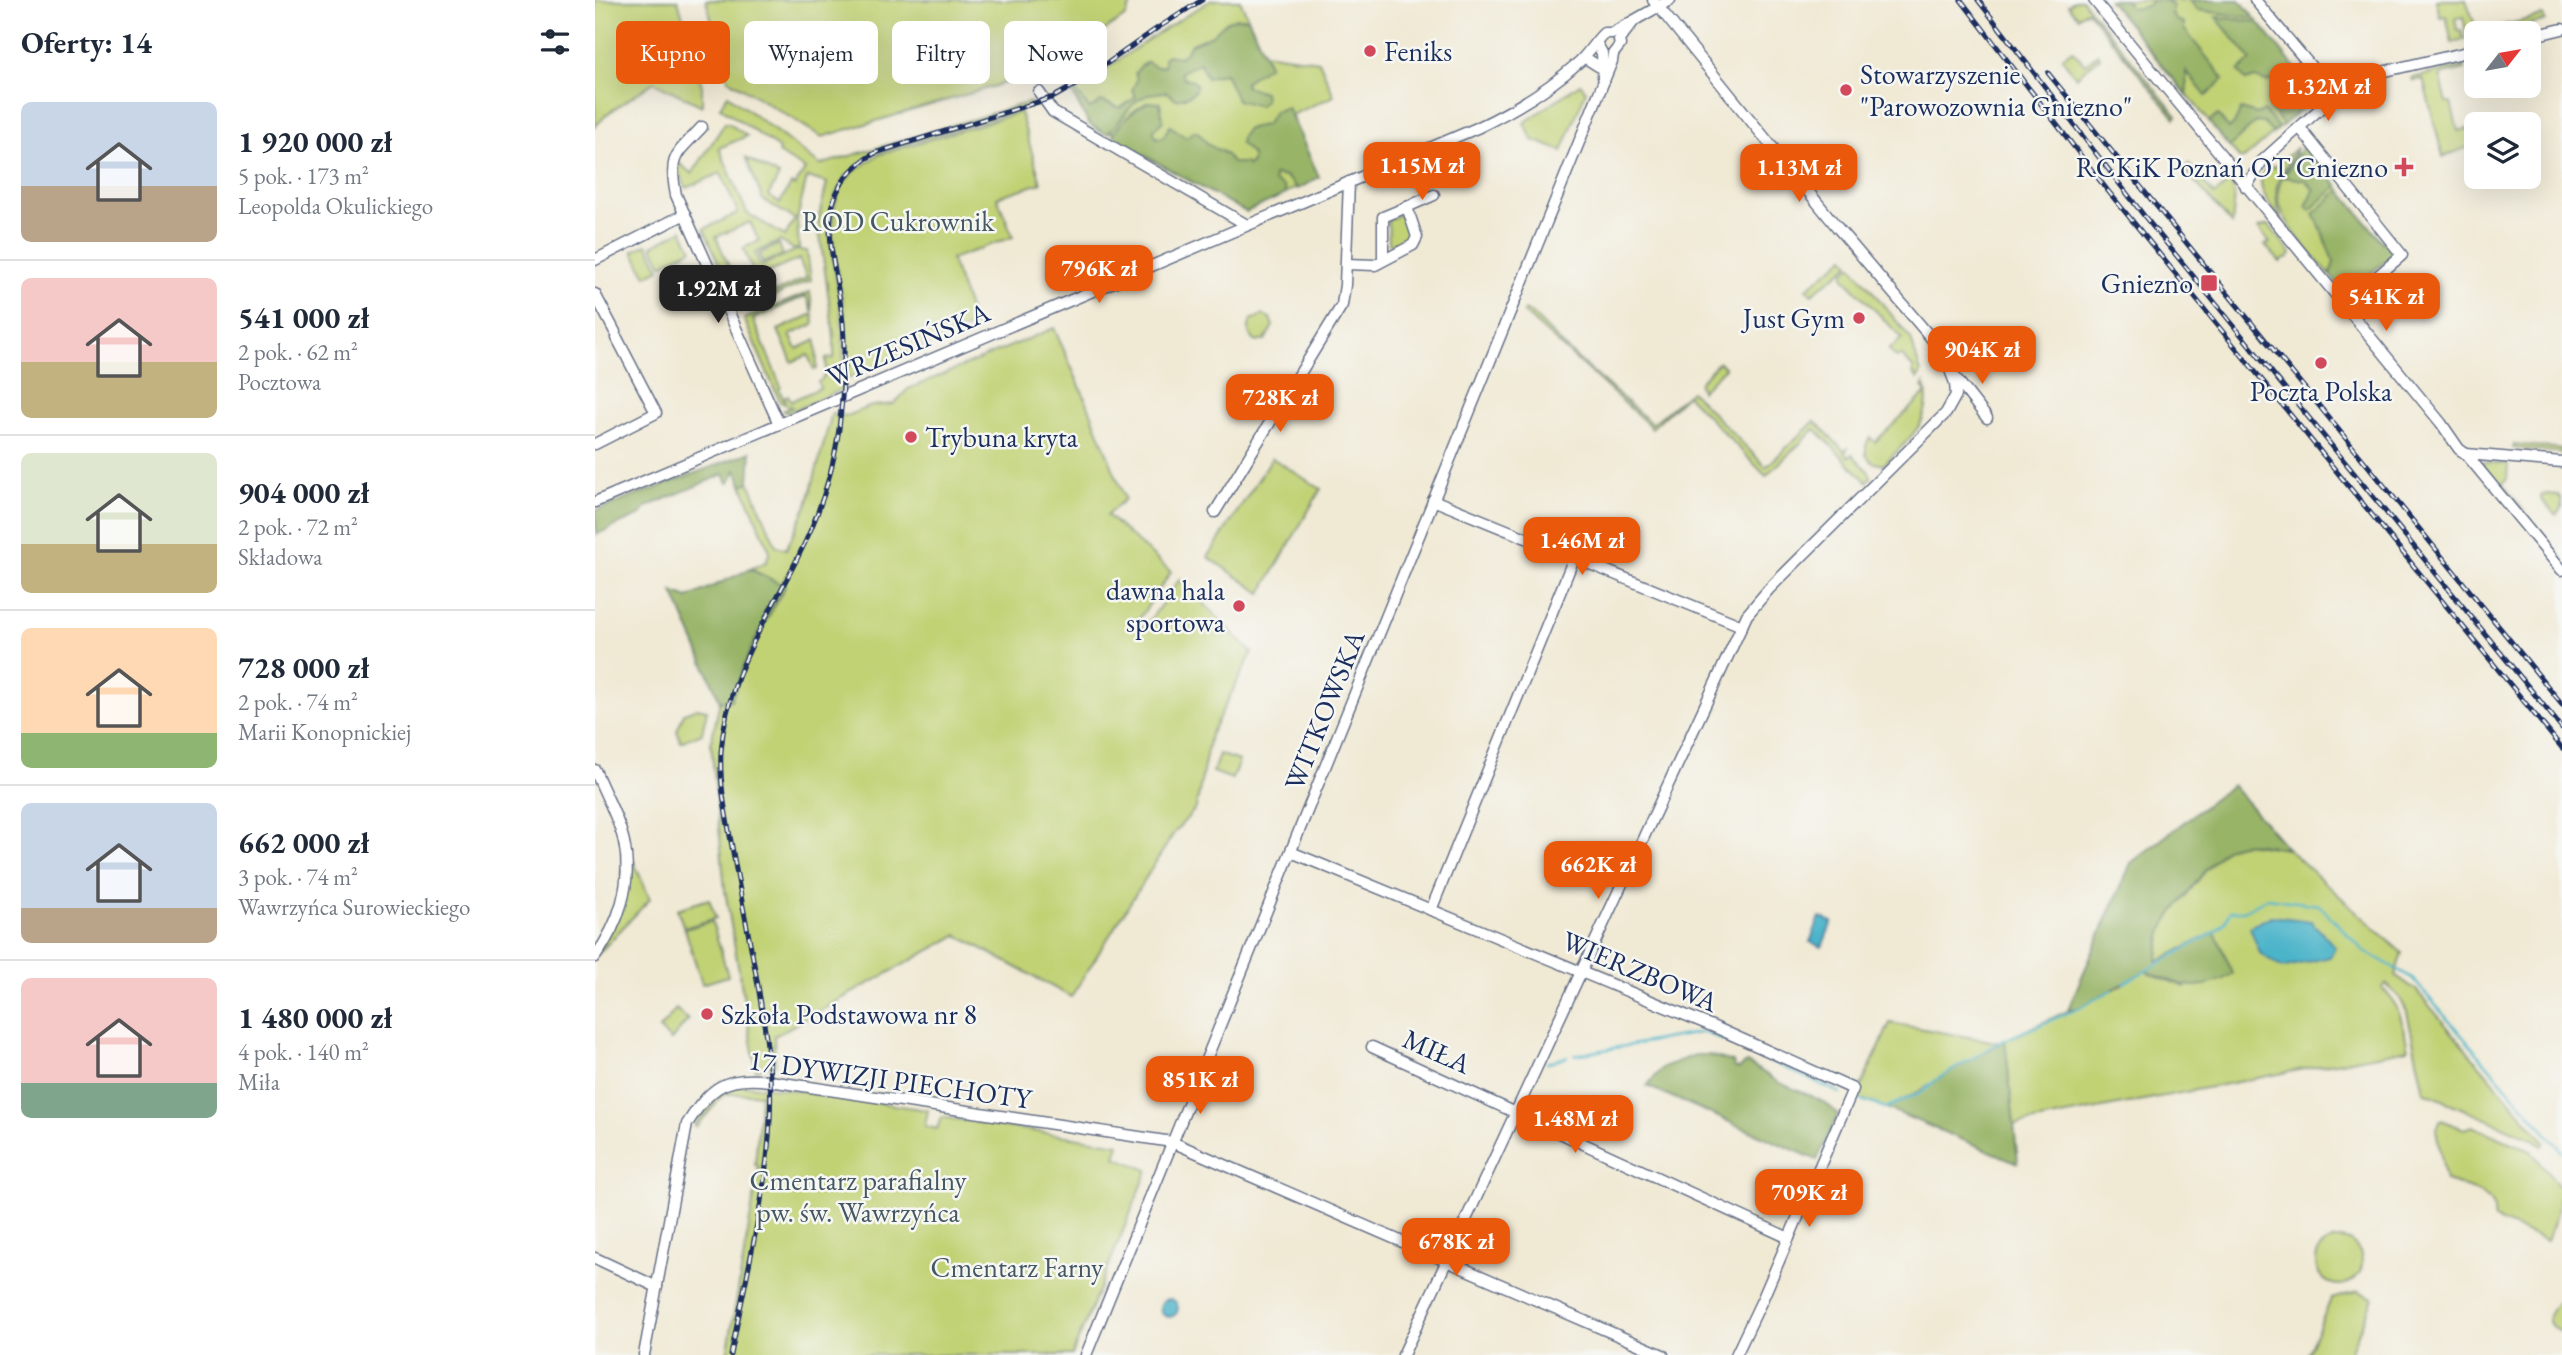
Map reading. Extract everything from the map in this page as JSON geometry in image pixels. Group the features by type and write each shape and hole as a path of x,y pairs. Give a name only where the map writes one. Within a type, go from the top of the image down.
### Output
{"street":[{"path":"1604,50 1617,50 1616,36 1656,4 1669,0"},
{"path":"2094,0 2441,423 2459,449 2562,570"},
{"path":"2255,0 2335,95"},
{"path":"1656,4 1837,227 1943,352 1952,374 1987,418"},
{"path":"2541,34 2562,29"},
{"name":"WRZESIŃSKA","path":"595,502 1503,115 1582,61 1604,50 1604,33 1616,36"},
{"name":"WITKOWSKA","path":"1603,81 1604,50"},
{"name":"WITKOWSKA","path":"1086,1355 1612,61 1604,50"},
{"path":"2246,187 2262,161 2335,95 2360,77 2464,53"},
{"path":"1582,61 1603,69"},
{"path":"1039,92 1053,112 1247,225"},
{"path":"702,127 675,155 672,164 676,195 779,424"},
{"path":"2300,128 2402,255 2343,306"},
{"path":"1215,512 1342,305 1349,182"},
{"path":"1384,260 1383,217 1434,195"},
{"path":"1346,264 1375,265 1413,245 1417,237 1407,207"},
{"path":"595,260 685,214"},
{"path":"595,294 656,413 595,444"},
{"path":"1403,1355 1750,610 1954,400 1952,374"},
{"path":"1954,400 1978,407"},
{"path":"2466,454 2562,461"},
{"path":"1433,500 1742,626"},
{"path":"1431,910 1574,558"},
{"path":"595,771 624,841 626,879 620,911 595,957"},
{"name":"WIERZBOWA","path":"1291,852 1582,971 1853,1089 1789,1238"},
{"name":"MIŁA","path":"1372,1047 1789,1238"},
{"name":"17 DYWIZJI PIECHOTY","path":"644,1355 687,1124 708,1095 728,1082 742,1079 1172,1142 1663,1355"},
{"path":"1736,1355 1789,1238"},
{"path":"595,1258 657,1287"}],"green space":[{"path":"595,0 678,0 684,21 616,21 616,84 651,84 607,114 595,127"},
{"path":"706,0 1133,0 1126,16 1107,29 1107,21 1004,21 1004,83 822,137 730,80 730,21 712,21"},
{"path":"1211,0 1240,0 1264,53 1319,61 1334,96 1291,115 1319,177 1246,212 1117,141 1112,132 1098,131 1087,121 1072,92 1084,84 1107,84 1107,68"},
{"path":"2075,0 2082,0 2177,116 2175,118 2087,10 2078,17 2068,5"},
{"path":"2109,0 2240,0 2308,84 2307,104 2244,159 2239,158"},
{"path":"2109,0 2125,0 2131,8 2138,8 2153,0 2165,0 2173,6 2172,14 2176,20 2184,23 2184,29 2224,79 2206,96 2186,71 2187,96"},
{"path":"2190,0 2240,0 2254,18 2197,10"},
{"path":"2436,0 2466,0 2474,21 2464,22 2463,17 2455,18 2457,30 2461,30 2464,40 2452,43 2446,16 2440,17"},
{"path":"2543,16 2545,21 2541,22 2521,21"},
{"path":"2216,17 2258,22 2300,74 2266,82 2255,78 2246,81 2239,71 2251,60"},
{"path":"1248,18 1269,65 1245,82 1245,86 1264,92 1265,100 1259,106 1237,100 1225,73 1207,78 1200,63 1181,72 1183,78 1192,80 1197,85 1189,95 1176,99 1166,92 1144,96 1107,134 1089,124 1072,92 1075,90 1090,109 1102,101 1120,108 1136,97 1132,90 1137,80 1135,73 1140,67 1147,62 1156,67 1164,66 1164,58 1168,55 1183,55 1191,44 1212,35 1227,21"},
{"path":"2072,50 2085,64 2098,54 2100,57 2076,77 2062,58"},
{"path":"2464,66 2464,69 2440,75 2458,131 2464,130 2464,149 2443,157 2423,79 2413,81 2412,78"},
{"path":"658,84 701,84 702,106"},
{"path":"1580,84 1586,91 1562,151 1533,140 1524,123"},
{"path":"2291,88 2305,106 2283,125 2269,108 2272,93"},
{"path":"728,95 820,165 1030,102 1033,105 875,153 855,167 841,183 830,219 842,325 843,389 788,413 783,411 792,407 780,402 744,319 810,292 813,312 806,296 753,319 785,403 784,397 788,395 791,401 820,388 818,382 824,375 826,359 834,358 834,336 818,221 827,183 807,177 797,220 799,248 795,250 780,241 755,253 761,266 796,250 807,251 811,280 740,311 704,229 738,213 721,173 686,188 678,170 678,162 692,174 725,123 747,136 719,148 747,213 785,236 795,219 763,200 746,158 779,176 768,196 780,203 791,184 795,186 805,169 778,153 777,147 720,107","holes":["750,222 759,241 743,248 756,278 799,259 807,278 746,305 716,237"]},
{"path":"1148,102 1160,103 1163,121 1154,129 1157,138 1163,137 1170,126 1186,137 1195,131 1212,147 1223,152 1232,163 1245,163 1248,166 1252,162 1252,155 1240,143 1243,134 1249,129 1266,125 1274,112 1287,107 1319,177 1298,189 1286,177 1274,175 1274,181 1284,187 1286,194 1246,212 1115,139 1114,133 1121,123"},
{"path":"2241,109 2256,114 2264,111 2279,128 2273,133 2263,123 2256,122 2229,147 2209,122 2218,115 2229,129"},
{"name":"ROD Cukrownik","path":"1020,112 1041,183 997,197 1013,237 951,259 975,325 847,379 845,319 833,234 836,201 842,186 854,172 878,155"},
{"path":"2306,142 2316,160 2338,186 2310,210 2306,206 2314,190 2305,180 2283,177"},
{"path":"2297,147 2276,191 2283,225 2265,196 2261,181 2268,165 2274,168"},
{"path":"2296,153 2316,156 2316,160 2383,243 2385,240 2391,259 2356,285 2359,287 2352,292 2345,284 2339,286 2312,255 2285,218 2280,206 2280,183"},
{"path":"2189,164 2214,195 2230,182 2234,196 2232,224 2184,169"},
{"path":"2340,190 2383,243 2385,240 2395,256 2356,285 2359,287 2352,292 2345,284 2339,286 2330,274 2334,262 2313,214"},
{"path":"1404,212 1412,236 1409,242 1393,249 1392,243 1389,244 1388,220"},
{"path":"2269,225 2291,253 2280,262 2265,245 2270,243 2258,228"},
{"path":"682,230 692,249 662,265 652,246"},
{"path":"647,244 660,269 646,276 633,251"},
{"path":"779,244 783,255 763,263 759,254"},
{"path":"1845,257 1850,264 1812,294 1806,289"},
{"path":"1852,266 1911,339 1921,373 1918,379 1913,373 1913,367 1901,355 1897,358 1889,350 1902,338 1844,278 1844,272"},
{"path":"1525,310 1652,424 1691,391 1766,467 1815,421 1844,451 1847,449 1845,453 1849,457 1852,454 1869,472 1871,478 1867,482 1815,429 1766,476 1687,395 1652,428 1524,313"},
{"path":"813,314 814,324 790,335 797,349 816,340 817,369 814,370 808,355 792,362 778,330"},
{"path":"1263,315 1270,318 1273,326 1265,340 1256,342 1249,332 1250,323"},
{"path":"1054,328 1125,499 1107,515 1171,572 1137,622 1144,628 1180,579 1252,653 1210,735 1196,808 1174,833 1071,997 957,935 774,1036 775,1064 756,1070 725,890 711,743 720,701 785,587 750,569 766,562 770,551 742,485 749,482 776,546 786,549 807,505 832,413 846,416 872,406 894,404 908,389"},
{"path":"1719,362 1725,368 1701,391 1701,380"},
{"path":"1924,383 1927,396 1926,408 1917,429 1883,465 1872,462 1866,455 1866,445 1870,438 1875,442 1926,393 1922,387"},
{"path":"2514,444 2562,449 2562,453 2513,448"},
{"path":"751,452 749,482 742,485 736,470 728,483 724,474 646,507 641,515 597,534 595,511"},
{"path":"1272,458 1321,489 1261,593 1208,557"},
{"path":"2480,462 2508,464 2507,479 2502,484 2562,558 2562,563"},
{"path":"2558,495 2561,499 2561,508 2556,515 2541,499 2541,496"},
{"path":"750,569 785,586 752,646 731,700 720,701 673,592 688,598"},
{"path":"697,708 707,710 702,733 681,742 677,731 684,713"},
{"path":"1219,754 1239,761 1232,779 1213,772"},
{"path":"2232,785 2288,849 2242,844 2222,852 2166,923 2157,962 2215,932 2233,974 2209,984 2189,986 2145,971 2079,1008 2068,1009 2131,863"},
{"path":"624,840 650,899 595,957 620,911"},
{"path":"2244,843 2288,849 2402,953 2395,975 2416,990 2545,1142 2542,1146 2535,1140 2424,1092 2407,1012 2400,998 2386,984 2382,988 2397,1009 2408,1049 2014,1125 2005,1040 2112,990 2145,971 2185,987 2180,950 2157,963 2162,930 2169,917 2214,860 2226,848"},
{"path":"709,899 716,918 684,928 677,909"},
{"path":"712,921 728,976 702,984 685,929"},
{"path":"676,1009 688,1020 671,1040 659,1029"},
{"path":"1890,1023 1998,1043 1929,1086 1886,1108 1856,1098"},
{"path":"2005,1040 2018,1163 1886,1108 1924,1091 1936,1080"},
{"path":"1695,1055 1709,1055 1733,1062 1734,1067 1739,1069 1746,1063 1832,1109 1838,1115 1817,1160 1647,1086 1663,1067"},
{"path":"738,1085 793,1090 928,1110 925,1126 937,1129 941,1117 1119,1144 1115,1157 1148,1170 1072,1355 727,1355 759,1167 755,1165 761,1094 724,1094 696,1127 694,1125 717,1094"},
{"path":"2441,1120 2464,1129 2472,1126 2531,1151 2560,1187 2558,1208 2547,1241 2494,1219 2494,1210 2486,1197 2446,1181 2436,1130"},
{"path":"2339,1239 2355,1246 2362,1262 2355,1278 2339,1285 2323,1278 2316,1262 2323,1246"},
{"path":"2358,1291 2373,1298 2349,1355 2307,1355 2331,1299"},
{"path":"2562,1297 2562,1333 2551,1325 2549,1316"}],"water":[{"path":"2271,916 2311,921 2335,947 2330,957 2282,968 2260,953 2250,927"},
{"path":"1820,917 1832,922 1822,947 1810,942"},
{"path":"1165,1299 1173,1299 1178,1308 1176,1315 1165,1317 1160,1312 1160,1304"}],"waterway":[{"path":"2124,983 2215,932 2225,922 2230,911 2244,911 2267,898 2319,905 2363,950 2412,978 2562,1151"},
{"path":"1856,1098 1886,1108 1924,1091 1936,1080 1998,1043 2079,1008 2112,990"},
{"path":"1575,1055 1704,1032 1736,1046"},
{"path":"1744,1049 1840,1093"},
{"path":"1547,1063 1567,1057"}],"railway":[{"path":"731,1355 760,1209 771,1098 762,1013 727,822 721,752 724,724 739,673 813,525 829,478 836,445 842,403 844,349 830,229 832,207 839,187 853,169 875,153 1054,97 1202,0"},
{"path":"1961,0 2108,191 2562,748"},
{"path":"1978,0 2145,217 2562,728"},
{"path":"2048,73 2562,704"}],"place":[{"name":"Feniks","path":"1370,51"},
{"name":"Stowarzyszenie \"Parowozownia Gniezno\"","path":"1846,90"},
{"name":"RCKiK Poznań OT Gniezno","path":"2404,167"},
{"name":"Gniezno","path":"2209,283"},
{"name":"Just Gym","path":"1859,318"},
{"name":"Poczta Polska","path":"2321,363"},
{"name":"Trybuna kryta","path":"911,437"},
{"name":"dawna hala sportowa","path":"1239,606"},
{"name":"Szkoła Podstawowa nr 8","path":"707,1014"}],"park label":[{"name":"Cmentarz parafialny pw. św. Wawrzyńca","path":"858,1196"},
{"name":"Cmentarz Farny","path":"1017,1267"}]}
